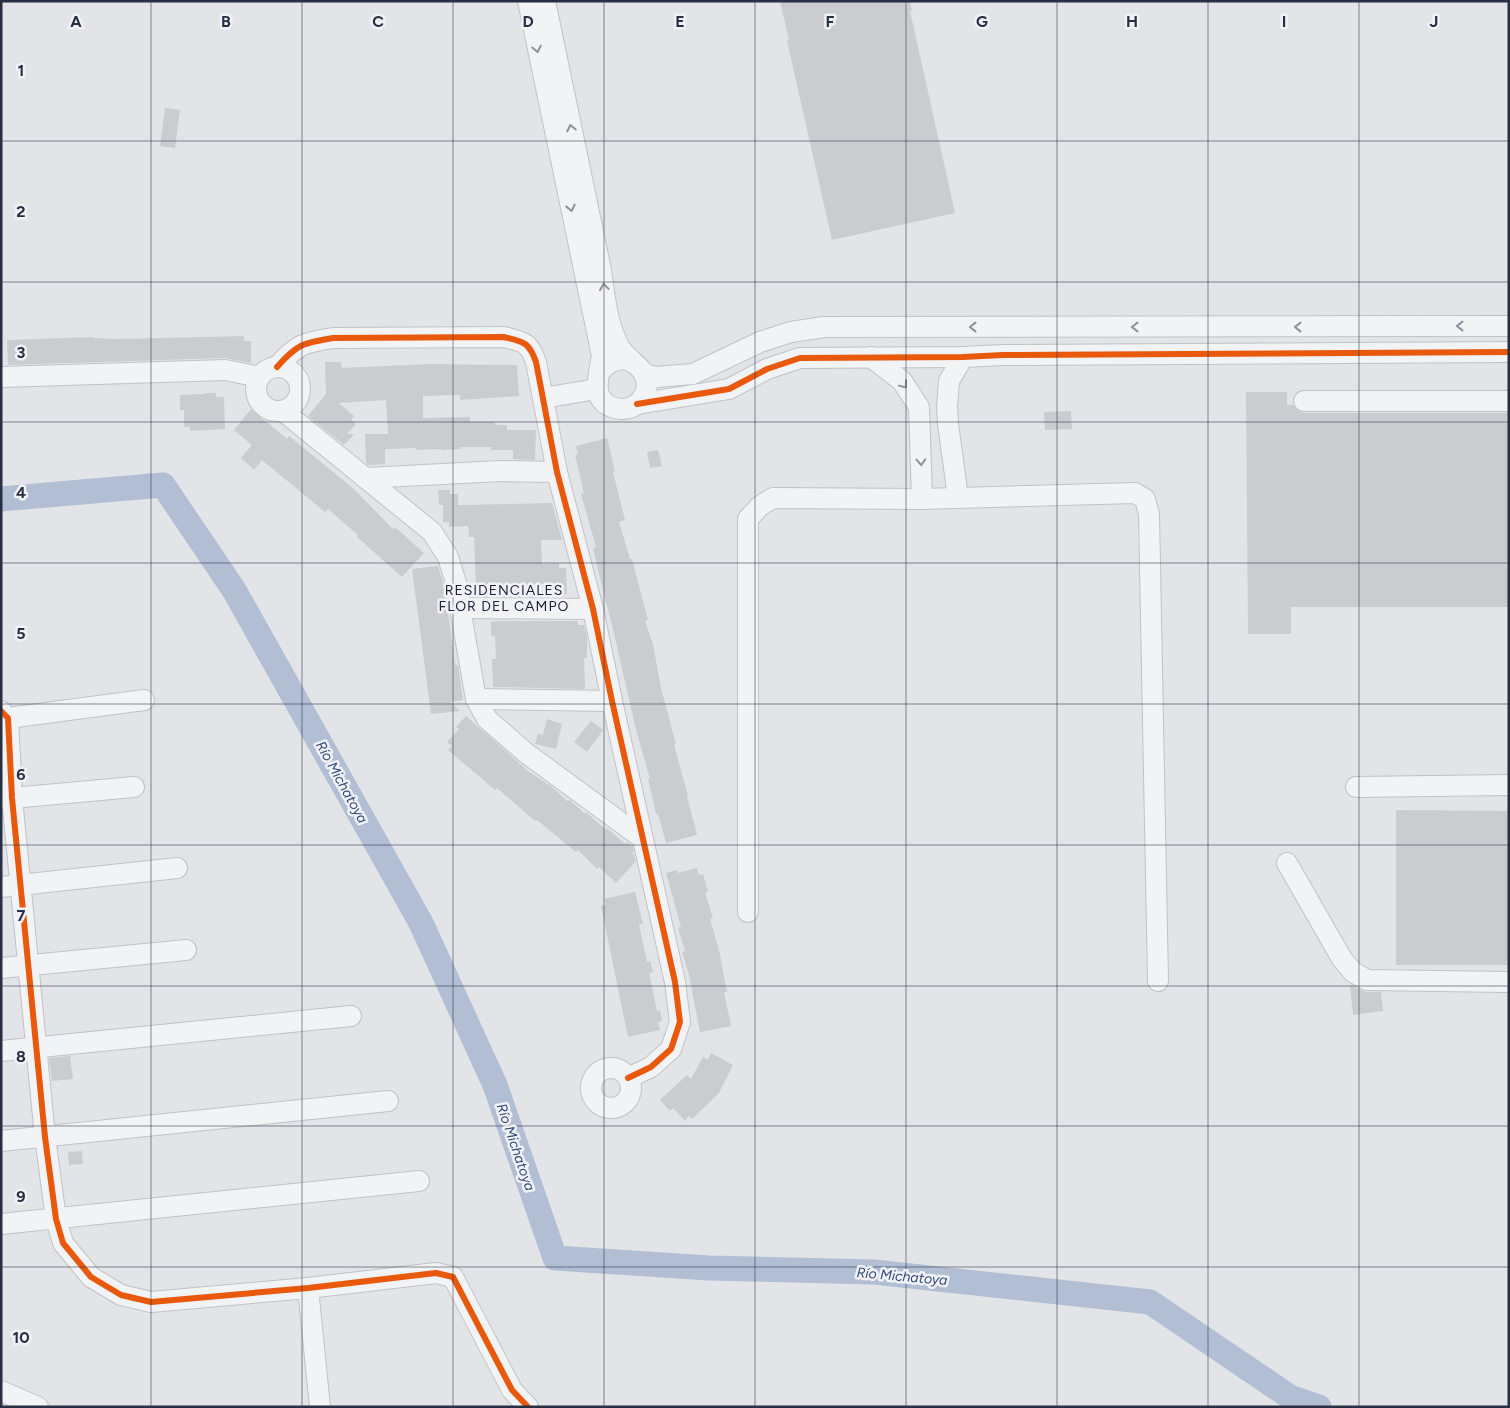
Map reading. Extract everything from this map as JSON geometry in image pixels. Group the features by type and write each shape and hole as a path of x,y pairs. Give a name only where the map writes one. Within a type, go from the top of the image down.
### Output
{"street":[{"path":"528,1 602,356 598,381 600,397 613,408 630,408 643,398 646,390 639,369 621,350 608,315 601,270 545,1"},
{"path":"598,381 604,366 619,359 627,360 639,369 656,377 692,374 760,342 791,332 824,328 1509,326"},
{"path":"277,367 292,351 310,342 333,338 504,337 522,342 532,350 557,472 593,609 642,838 676,982 680,1022 671,1049 650,1067 628,1078"},
{"path":"637,404 729,390 768,369 800,358 1509,352"},
{"path":"871,357 902,381 919,407 922,499"},
{"path":"958,497 947,407 949,381 964,357"},
{"path":"277,367 290,372 296,377 300,390 295,403 283,411 270,410 260,402 256,390 260,377 271,368 277,367"},
{"path":"1,377 225,370 260,377"},
{"path":"543,398 598,381"},
{"path":"1304,401 1509,401"},
{"path":"919,407 947,407"},
{"path":"283,411 432,532 448,557 458,586 476,699 487,719 526,752 642,838"},
{"path":"365,478 501,472 557,472"},
{"path":"748,912 748,519 760,506 773,498 922,499 1135,494 1145,499 1149,514 1158,982"},
{"path":"460,608 593,609"},
{"path":"476,699 612,701"},
{"path":"144,700 5,714 7,799 21,885 45,1137 56,1219 63,1243 91,1277 121,1295 151,1302 308,1288 436,1273 453,1278 512,1390 528,1407"},
{"path":"1356,787 1509,785"},
{"path":"7,799 134,787"},
{"path":"1287,863 1342,959 1353,972 1367,980 1509,982"},
{"path":"1,887 177,868"},
{"path":"1,968 186,950"},
{"path":"1,1051 351,1016"},
{"path":"1,1141 388,1100"},
{"path":"1,1224 419,1181"},
{"path":"308,1288 320,1407"},
{"path":"1,1391 38,1407"}],"building":[{"path":"780,1 910,1 912,11 910,11 955,213 832,240 787,41 789,40"},
{"path":"165,108 180,110 175,148 160,146"},
{"path":"244,336 244,341 251,341 251,363 225,358 8,365 7,340 93,337 118,339"},
{"path":"325,362 341,362 342,368 430,364 517,365 519,396 460,400 460,395 423,396 423,418 470,417 470,422 495,422 495,425 507,425 507,430 536,430 535,460 513,459 513,450 491,450 491,447 461,447 461,449 442,450 416,450 416,448 385,449 385,464 368,465 366,463 365,434 388,434 386,400 339,403 354,416 351,419 356,424 347,434 354,434 344,445 308,416 326,394"},
{"path":"1246,392 1287,392 1287,405 1293,405 1298,411 1304,413 1509,413 1509,607 1291,607 1291,634 1248,634"},
{"path":"216,393 216,397 224,397 225,429 190,431 190,427 184,427 184,410 180,410 180,395"},
{"path":"251,409 287,439 289,436 354,489 393,529 395,527 424,553 402,577 328,509 325,512 262,460 254,470 241,458 252,445 234,430"},
{"path":"1071,411 1072,429 1045,430 1044,412"},
{"path":"607,438 625,520 619,522 630,559 632,559 648,620 645,621 653,644 661,688 676,744 674,745 697,835 666,843 658,814 656,814 648,779 650,779 636,730 598,570 593,548 596,547 581,494 584,493 575,455 578,454 576,446"},
{"path":"658,450 662,466 650,468 647,452"},
{"path":"438,490 450,490 450,494 458,494 458,505 552,503 562,540 541,540 542,564 559,563 559,568 566,568 567,594 551,595 551,584 476,585 474,537 469,537 468,526 449,527 449,522 443,522 443,505 439,505"},
{"path":"438,566 445,589 455,665 458,665 463,700 450,702 460,711 431,714 412,569"},
{"path":"578,621 578,625 584,625 587,637 587,658 584,658 585,689 493,687 492,659 496,659 495,636 491,636 491,622"},
{"path":"466,716 528,771 552,787 567,801 570,800 585,814 586,812 625,844 627,842 633,847 634,851 632,853 636,861 616,883 599,867 597,869 578,850 576,852 537,820 535,821 497,788 495,790 448,750 452,746 447,742 459,729 456,727"},
{"path":"547,719 562,724 556,749 535,744 538,734 543,735"},
{"path":"591,721 603,730 587,752 574,742"},
{"path":"1396,810 1509,811 1509,965 1396,965"},
{"path":"697,868 699,875 703,874 708,892 705,893 713,918 710,919 719,950 727,992 724,992 731,1026 700,1032 689,975 682,952 685,951 678,928 681,927 666,873 677,870 678,873"},
{"path":"635,892 643,924 639,924 647,962 650,961 653,972 649,973 657,1011 660,1010 662,1021 658,1022 660,1030 628,1037 601,906 606,905 604,899"},
{"path":"1350,986 1366,992 1381,992 1383,1011 1353,1015"},
{"path":"711,1053 733,1065 719,1093 692,1119 689,1116 685,1121 673,1108 670,1111 660,1100 687,1075 691,1079 703,1057 708,1060"},
{"path":"70,1056 73,1079 52,1081 49,1058"},
{"path":"82,1151 83,1164 69,1165 68,1152"}],"waterway":[{"name":"Río Michatoya","path":"1,499 163,485 234,590 421,923 495,1085 555,1258 709,1268 874,1272 1150,1302 1290,1397 1319,1407"}],"cycle path":[{"path":"277,367 290,353 301,346 314,341 333,338 504,337 525,344 531,350 536,362 557,472 593,609 675,982 680,1022 671,1049 651,1067 628,1078"},
{"path":"637,404 729,389 767,369 800,358 1509,352"},
{"path":"1,711 8,718 12,798 45,1137 56,1219 63,1243 91,1277 121,1295 151,1302 308,1288 436,1273 453,1277 512,1390 528,1407"}],"district":[{"name":"RESIDENCIALES FLOR DEL CAMPO","path":"504,598"}]}
